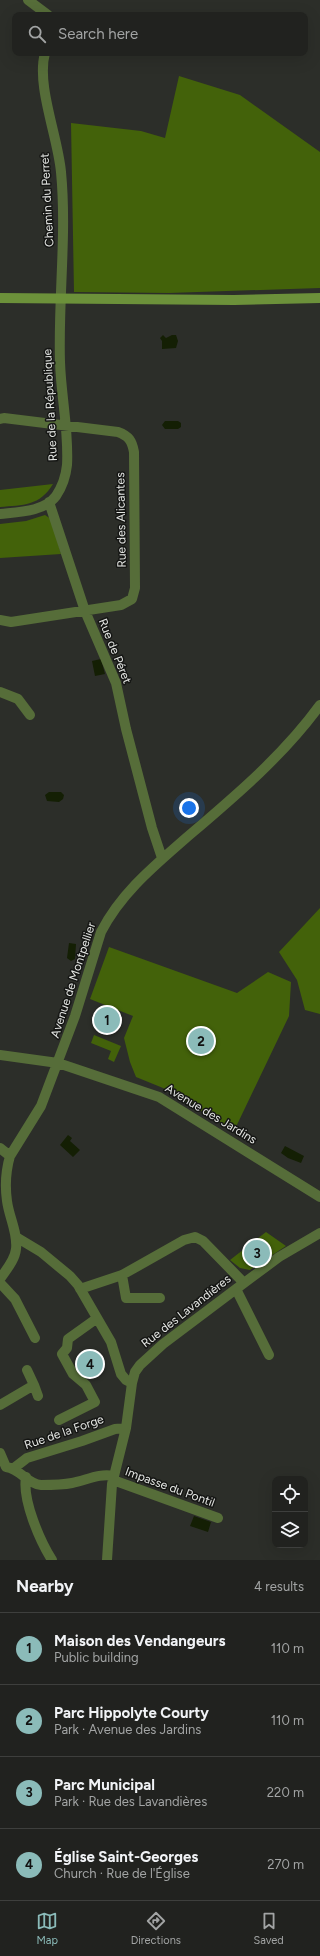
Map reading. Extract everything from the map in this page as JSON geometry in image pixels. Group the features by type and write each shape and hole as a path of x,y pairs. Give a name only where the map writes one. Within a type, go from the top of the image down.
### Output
{"street":[{"path":"28,0 44,12"},
{"name":"Chemin du Perret","path":"45,56 42,72 61,172 63,273 60,299"},
{"path":"0,298 234,300 320,298"},
{"name":"Rue de la République","path":"49,502 55,497 65,475 67,465 66,425 60,363 60,299"},
{"name":"Rue des Alicantes","path":"0,419 4,418 66,425 125,434 131,441 134,452 134,593 132,599 121,605 85,611 10,622 0,620"},
{"path":"0,514 27,511 43,506 49,502"},
{"name":"Rue de Péret","path":"49,502 85,611 116,683 126,729 152,828 162,858"},
{"path":"0,692 18,699 30,715"},
{"name":"Avenue de Montpellier","path":"10,1156 41,1106 75,1016 101,932 114,910 133,886 162,858 187,838 283,751 301,732 320,706"},
{"name":"Avenue des Jardins","path":"0,1055 58,1063 160,1096 320,1197"},
{"path":"0,1148 10,1156 3,1175 7,1201 16,1237 16,1250 12,1261 0,1279"},
{"name":"Rue des Lavandières","path":"132,1380 140,1365 147,1357 279,1257 320,1233"},
{"path":"79,1287 122,1275 184,1240 195,1236 202,1241 240,1286 269,1355"},
{"path":"16,1237 41,1252 70,1276 79,1287 96,1319 111,1342 121,1374 126,1380 132,1380 126,1428 114,1478 107,1560"},
{"path":"122,1275 126,1298 160,1298"},
{"path":"0,1282 15,1299 35,1338"},
{"path":"59,1420 95,1402 86,1385 73,1374 57,1354 67,1348 68,1339 96,1319"},
{"path":"27,1370 38,1396"},
{"path":"0,1405 34,1385"},
{"name":"Rue de la Forge","path":"7,1468 27,1458 82,1441 114,1429 126,1428"},
{"path":"0,1453 7,1468 39,1485 72,1483 102,1475 114,1478"},
{"name":"Impasse du Pontil","path":"114,1478 218,1518"},
{"path":"29,1480 25,1484 29,1505 44,1548 52,1560"}],"green space":[{"path":"179,76 240,95 320,152 320,288 169,293 74,292 71,123 141,131 165,138"},
{"path":"53,484 42,497 37,500 23,505 0,507 0,490"},
{"path":"45,515 51,519 61,554 0,558 0,524 26,521"},
{"path":"320,908 320,1014 305,1010 297,980 279,952"},
{"path":"109,947 237,993 268,972 291,982 289,1016 234,1131 163,1088 136,1077 130,1062 124,1038 133,1016 90,999"},
{"path":"94,1035 121,1046 114,1062 108,1059 111,1051 91,1043"},
{"path":"266,1232 286,1246 250,1270 240,1268 230,1260"}],"shaded area":[{"path":"163,335 166,338 176,335 178,341 176,348 162,349 162,341 160,338"},
{"path":"165,421 178,421 181,423 181,427 178,429 165,429 162,425"},
{"path":"101,659 105,674 95,676 92,661"},
{"path":"49,792 61,792 64,795 63,799 59,802 47,801 45,795"},
{"path":"69,943 76,944 75,959 71,961 67,958"},
{"path":"68,1135 72,1138 70,1141 80,1150 73,1157 60,1145"},
{"path":"285,1146 304,1156 301,1163 288,1158 281,1153"},
{"path":"194,1516 211,1522 208,1532 190,1526"}],"place":[{"name":"Maison des Vendangeurs","path":"107,1020"},
{"name":"Parc Hippolyte Courty","path":"201,1041"},
{"name":"Parc Municipal","path":"257,1253"},
{"name":"Église Saint-Georges","path":"90,1364"}]}
